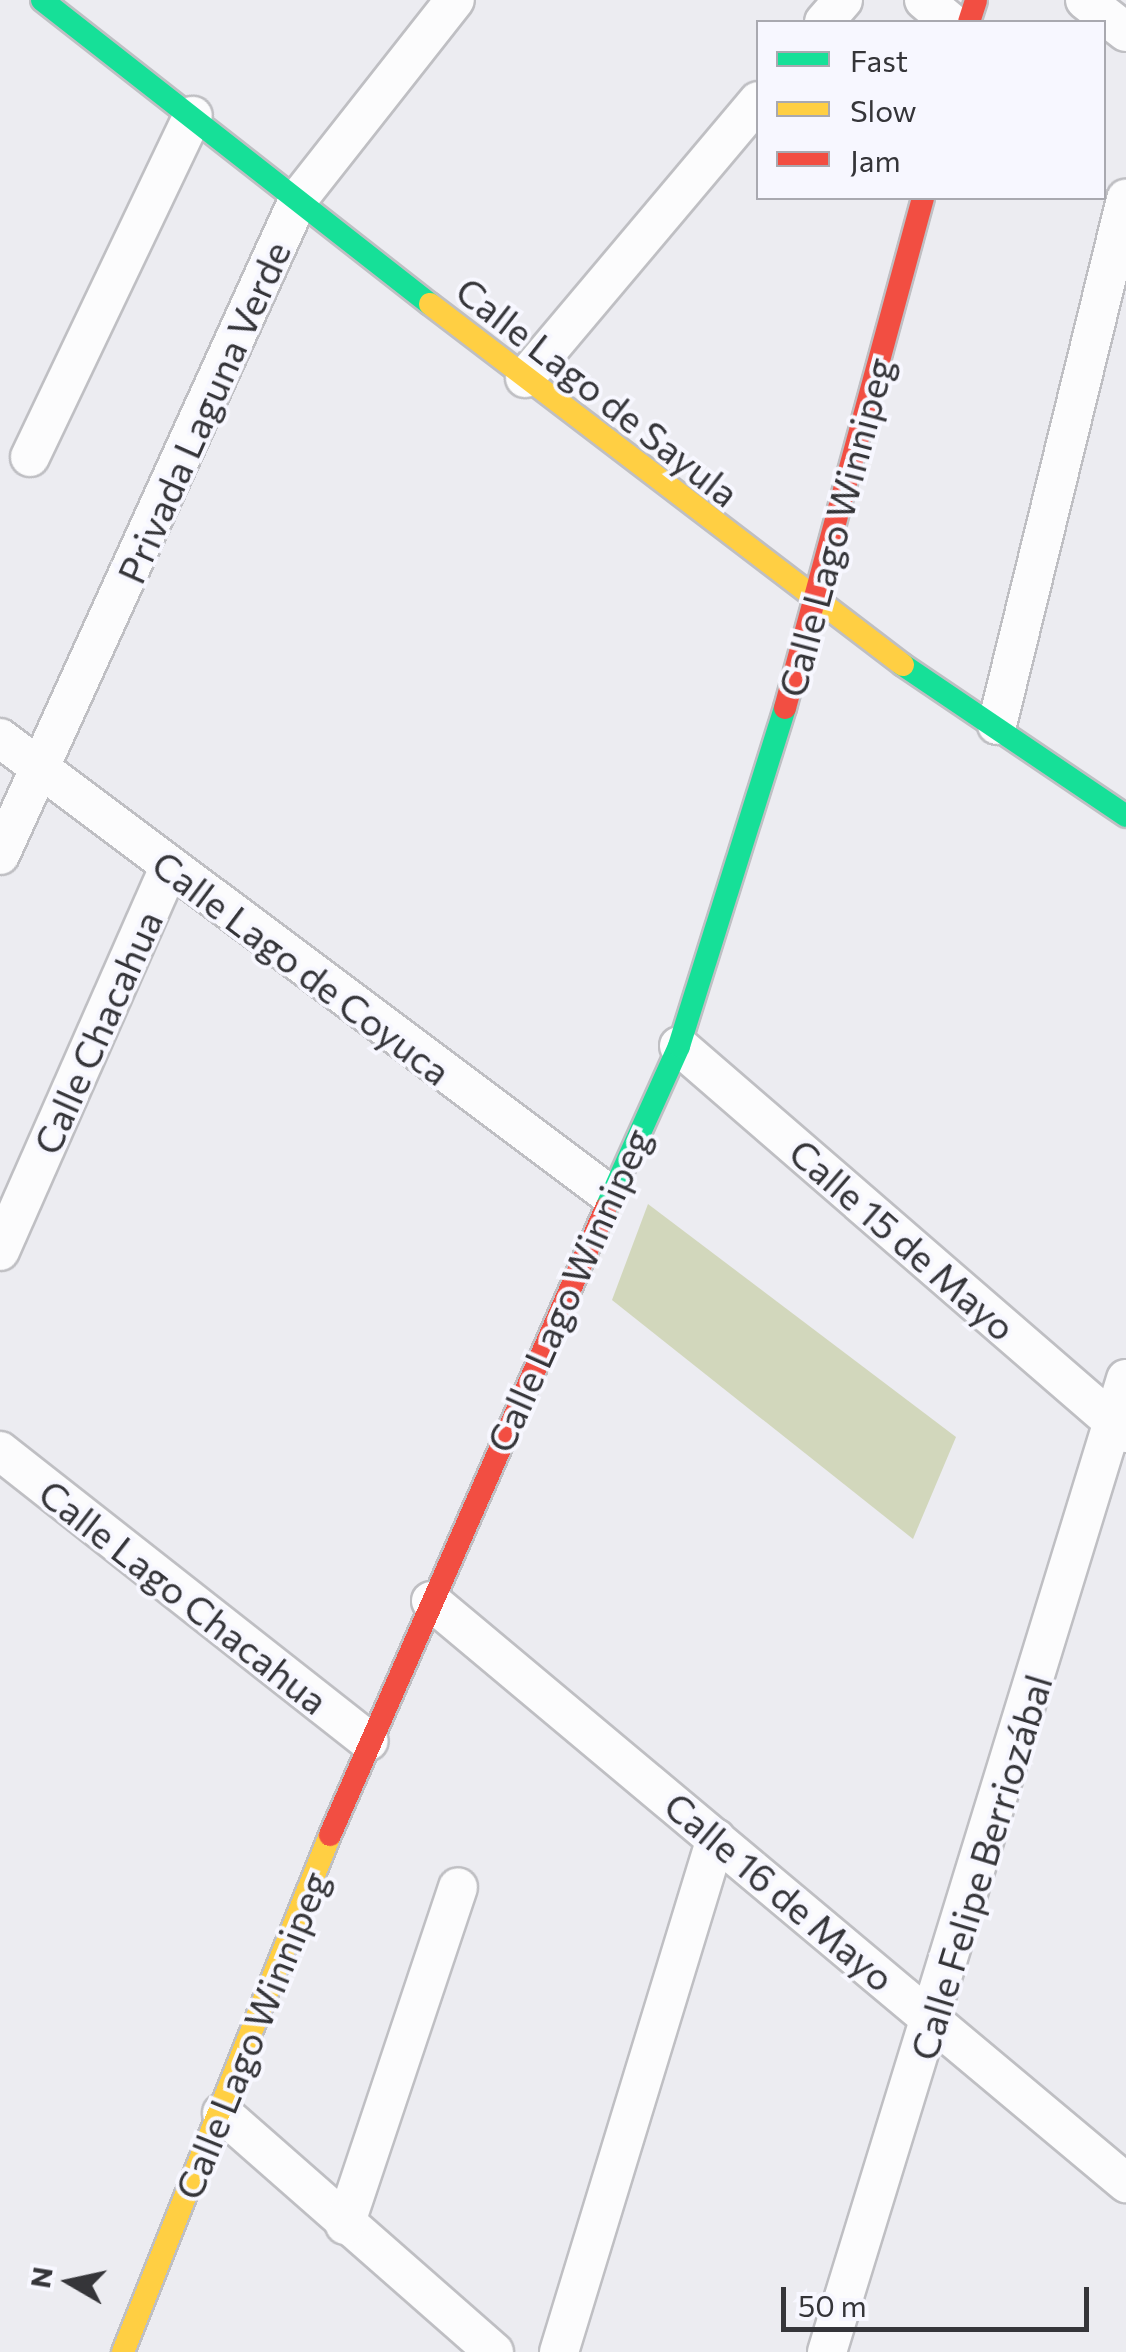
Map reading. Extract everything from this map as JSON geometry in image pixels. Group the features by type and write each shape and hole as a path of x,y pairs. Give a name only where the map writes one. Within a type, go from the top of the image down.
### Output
{"main road":[{"name":"Calle Lago de Sayula","path":"67,7 193,116 817,608 997,725 1126,816"},
{"name":"Calle Lago Winnipeg","path":"123,2352 368,1741 606,1193 680,1046 817,608 922,200"}],"street":[{"name":"Privada Laguna Verde","path":"0,855 42,770 299,198 455,0"},
{"path":"826,20 843,0"},
{"path":"924,0 948,20"},
{"path":"1085,0 1126,32"},
{"path":"525,378 756,103"},
{"path":"30,456 193,116"},
{"path":"997,725 1126,198"},
{"name":"Calle Lago de Coyuca","path":"0,738 606,1193"},
{"name":"Calle Chacahua","path":"0,1251 170,868"},
{"name":"Calle 15 de Mayo","path":"680,1046 1120,1427"},
{"name":"Calle Felipe Berriozábal","path":"827,2352 1120,1427 1126,1379"},
{"name":"Calle Lago Chacahua","path":"0,1451 368,1741"},
{"name":"Calle 16 de Mayo","path":"431,1601 935,2019 1126,2183"},
{"path":"559,2352 716,1838"},
{"path":"345,2224 458,1887"},
{"path":"222,2113 494,2352"}],"green space":[{"path":"648,1204 956,1437 913,1539 612,1300"}],"traffic: fast":[{"path":"42,0 430,304"},
{"path":"903,665 1126,816"},
{"path":"606,1208 679,1046 785,708"}],"traffic: slow":[{"path":"430,304 903,665"},
{"path":"123,2352 330,1835"}],"traffic: jam":[{"path":"970,20 976,0"},
{"path":"785,708 922,200"},
{"path":"330,1835 606,1208"}]}
